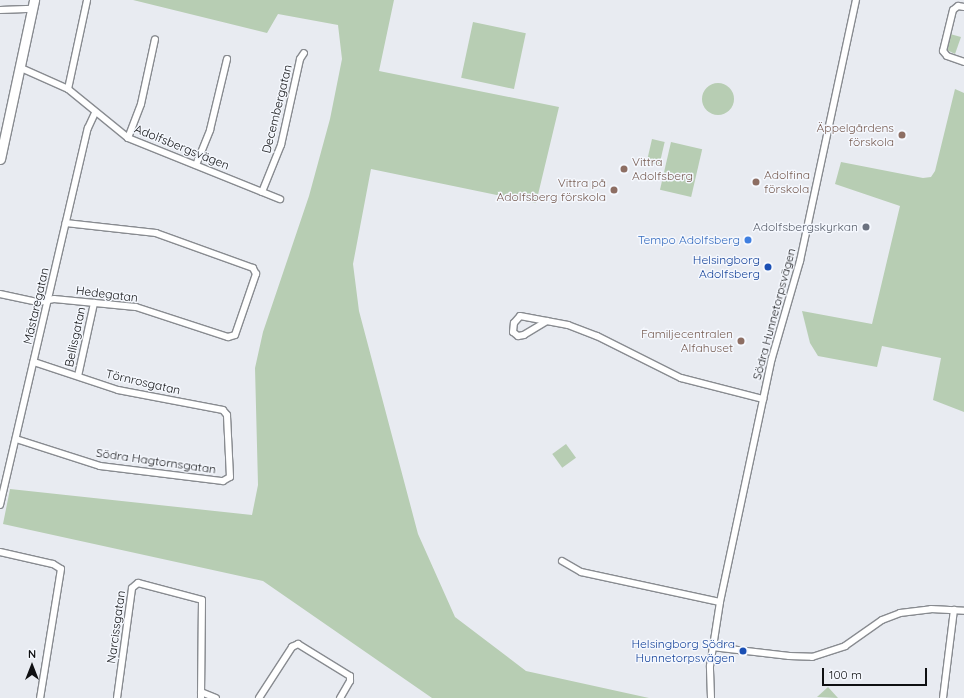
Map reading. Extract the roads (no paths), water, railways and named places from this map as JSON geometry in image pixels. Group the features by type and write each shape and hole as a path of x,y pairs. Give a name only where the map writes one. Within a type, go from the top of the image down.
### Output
{"street":[{"path":"68,89 87,0"},
{"name":"Södra Hunnetorpsvägen","path":"711,698 712,646 720,602 763,399 782,321 800,262 856,0"},
{"path":"0,10 34,5 0,159"},
{"path":"964,8 958,6 953,10 943,51 947,56 964,62"},
{"path":"128,138 141,104 155,39"},
{"name":"Decembergatan","path":"262,192 281,145 300,59 304,53"},
{"path":"196,165 210,130 227,59"},
{"name":"Adolfsbergsvägen","path":"21,68 68,89 95,113 128,138 280,199"},
{"name":"Mästaregatan","path":"0,505 88,128 95,113"},
{"name":"Hedegatan","path":"0,294 38,302 49,300 94,302 136,307 233,337 256,274 253,268 156,233 66,223"},
{"name":"Bellisgatan","path":"78,376 94,302"},
{"name":"Södra Hunnetorpsvägen","path":"547,321 524,335 516,335 513,332 514,323 520,316 547,321 588,332 681,378 763,399"},
{"name":"Törnrosgatan","path":"34,362 118,390 226,412"},
{"name":"Södra Hagtornsgatan","path":"16,439 100,466 226,481 231,474 226,412"},
{"path":"0,552 53,564 61,569 40,698"},
{"path":"562,561 581,572 720,602"},
{"name":"Narcissgatan","path":"117,698 132,588 138,583 202,600 201,695"},
{"path":"712,646 790,656 812,657 845,646 882,620 900,613 931,608 964,611"},
{"path":"943,698 954,610"},
{"path":"259,698 292,647 298,644 350,676 350,681 340,698"},
{"path":"201,695 216,698"}],"place":[{"name":"Äppelgårdens förskola","path":"902,135"},
{"name":"Vittra Adolfsberg","path":"624,169"},
{"name":"Adolfina förskola","path":"756,182"},
{"name":"Vittra på Adolfsberg förskola","path":"614,190"},
{"name":"Adolfsbergskyrkan","path":"866,227"},
{"name":"Tempo Adolfsberg","path":"748,240"},
{"name":"Helsingborg Adolfsberg","path":"768,267"},
{"name":"Familjecentralen Alfahuset","path":"741,341"},
{"name":"Helsingborg Södra Hunnetorpsvägen","path":"743,651"}]}
